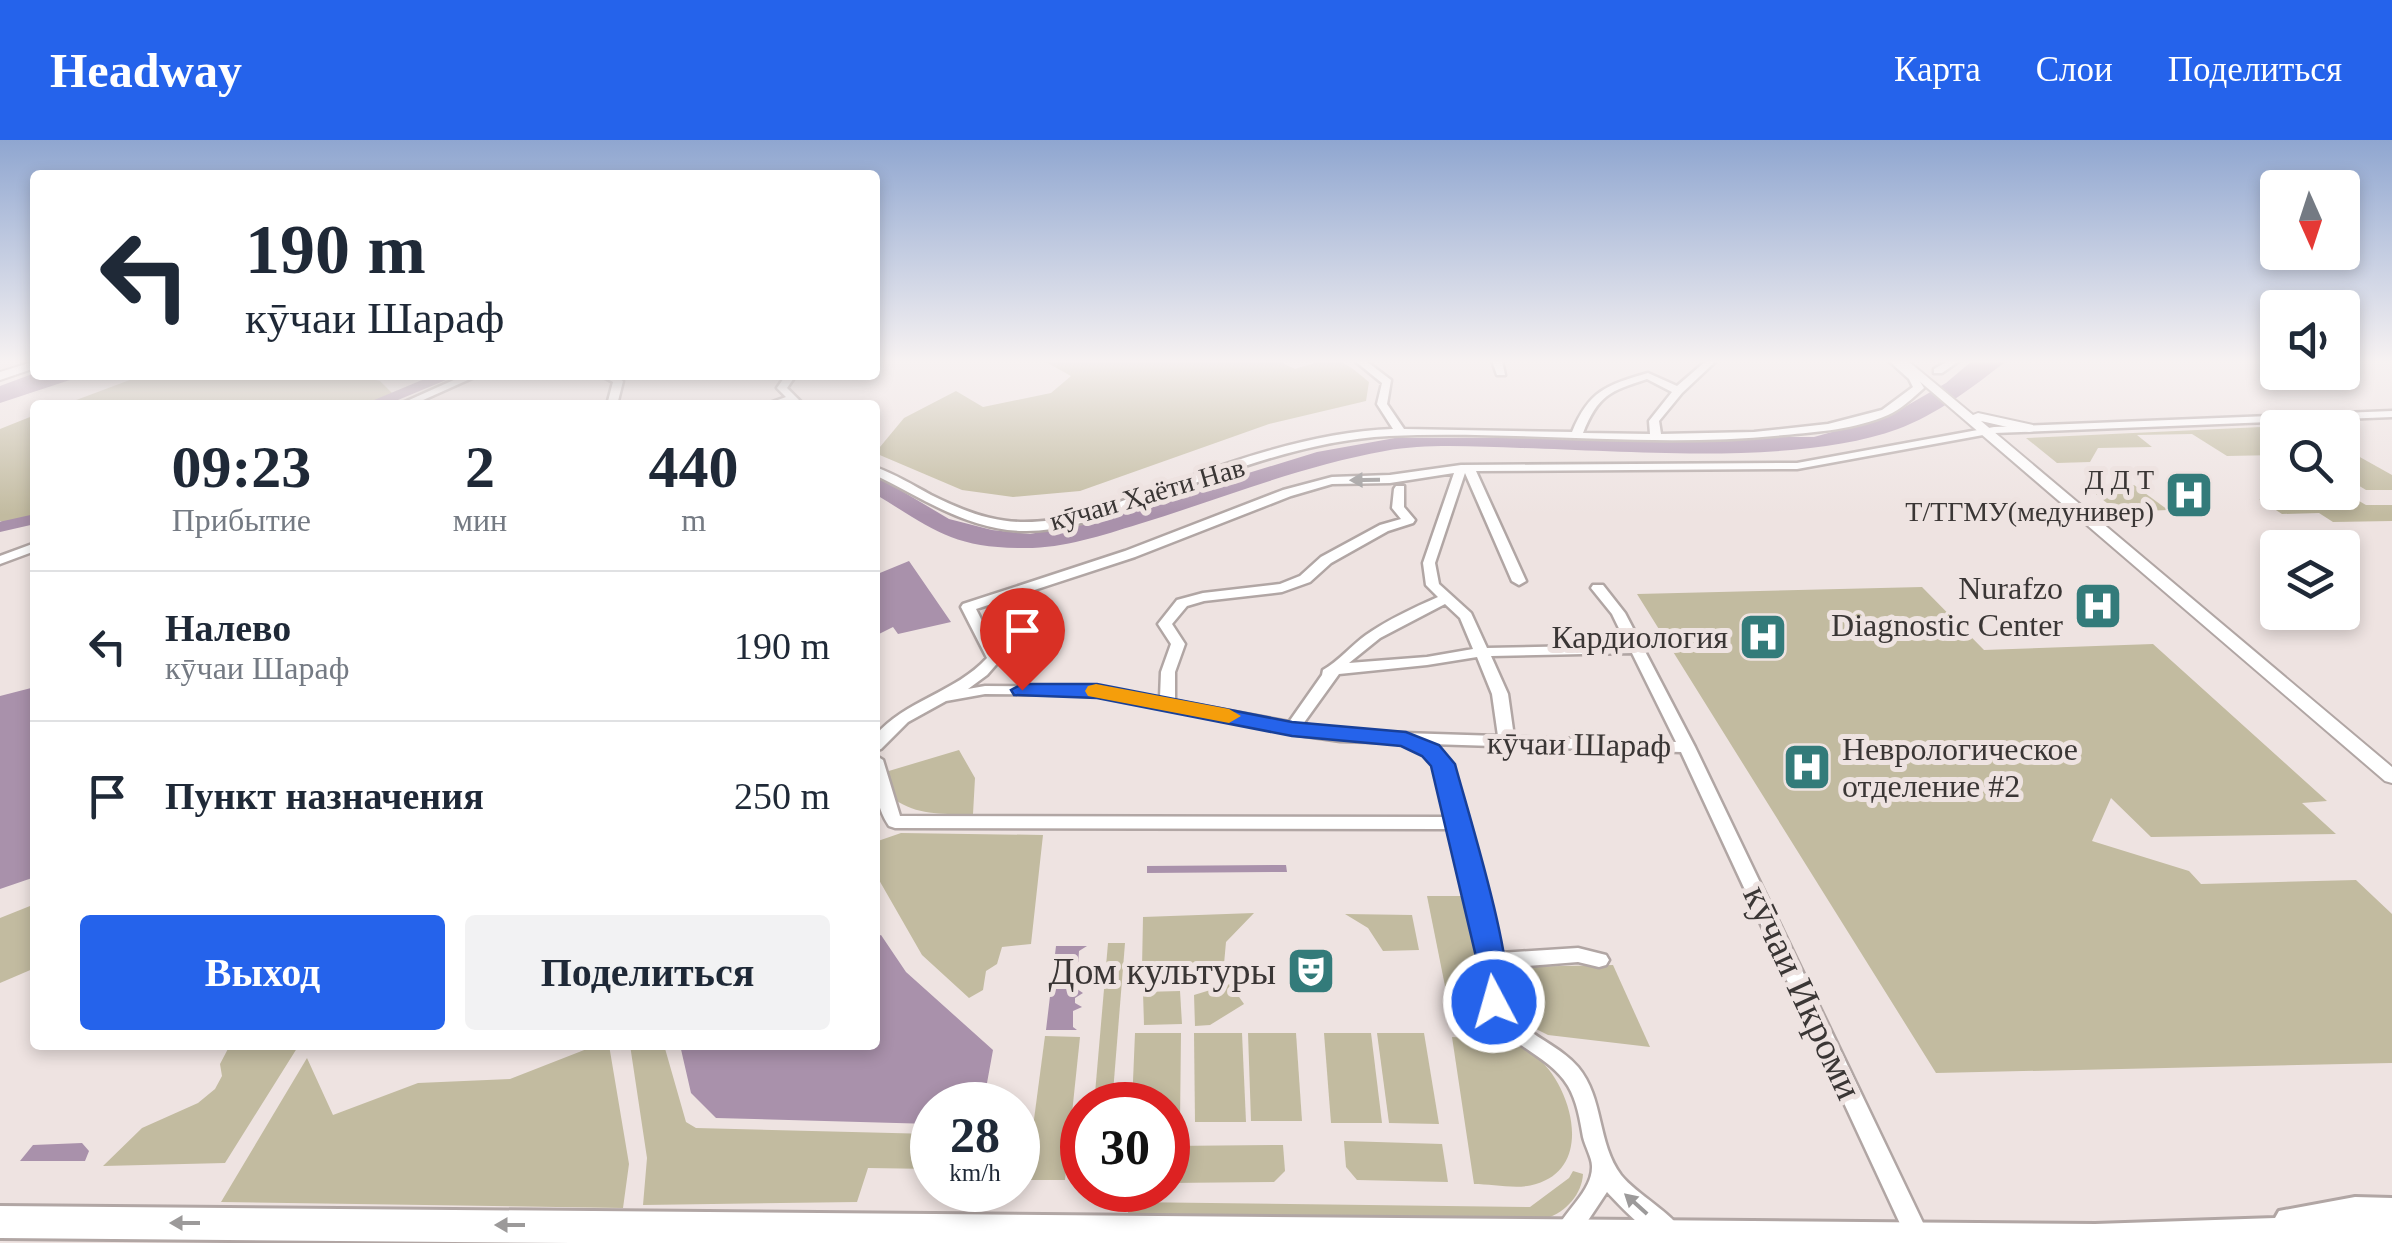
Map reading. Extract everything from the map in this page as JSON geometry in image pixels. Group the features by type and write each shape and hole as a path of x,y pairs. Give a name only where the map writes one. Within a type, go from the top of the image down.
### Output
{"highway":[{"path":"2231,1235 2355,1213 2392,1214"},
{"path":"0,1222 804,1235 1565,1234 2095,1240 2304,1233 2392,1236"}],"main road":[{"path":"1968,412 2392,761"},
{"path":"1970,412 2392,777"},
{"path":"1983,424 2029,428"},
{"path":"1983,424 2029,428"}],"street":[{"path":"1387,412 1400,432"},
{"path":"1577,434 1585,412"},
{"path":"1656,436 1654,422 1661,412"},
{"name":"кӯчаи Ҳаёти Нав","path":"880,473 964,518 1014,527 1038,526 1086,518 1305,448 1400,432 1656,436 1804,432 1881,412"},
{"path":"2029,428 2392,414"},
{"path":"880,739 888,728 931,700 985,672 994,659 968,607 1130,554 1315,484 1390,480 1465,468 1797,466 1983,424"},
{"path":"1465,468 1519,581"},
{"path":"1465,468 1428,563 1433,585 1466,616 1500,694 1508,742"},
{"path":"1166,702 1168,672 1178,644 1166,624 1182,603 1282,588 1304,579 1326,560 1384,528 1410,520 1398,508 1400,489"},
{"path":"0,560 30,550"},
{"name":"кӯчаи Шараф","path":"931,700 985,690 1097,691 1292,729 1406,740 1686,747 1612,602 1598,588"},
{"path":"1292,729 1328,673 1380,630 1447,598"},
{"path":"1328,673 1480,652 1638,649"},
{"path":"1406,740 1430,750 1443,764 1492,961 1494,1002 1501,1016 1528,1043 1560,1061 1576,1078 1588,1104 1603,1167 1624,1194 1674,1236"},
{"path":"1443,764 1470,742"},
{"name":"кӯчаи Икроми","path":"1686,747 1918,1237"},
{"path":"880,780 888,812 895,822 1455,823"},
{"path":"1492,961 1578,955 1598,960"},
{"path":"1565,1234 1590,1201 1603,1167"}],"shaded area":[{"path":"915,412 1318,412 1269,424 1080,491 1013,497 962,490 880,455 880,447 904,418"},
{"path":"1895,412 1933,412 1898,429 1857,441 1762,452 1661,453 1470,446 1402,449 1322,465 1110,533 1051,546 997,547 959,540 880,497 880,478 949,519 1030,534 1082,524 1317,452 1395,438 1814,437"},
{"path":"30,417 30,517 5,523 0,521 0,429"},
{"path":"2260,427 2260,455 2227,456 2192,434 2137,435 2152,447 2098,448 2090,462 2057,463 2026,438"},
{"path":"2360,457 2392,475 2392,490 2360,486"},
{"path":"2134,485 2168,510 2118,512 2086,486"},
{"path":"2360,502 2392,505 2392,521 2333,522 2319,513 2282,514 2276,510 2360,510"},
{"path":"909,561 951,622 898,634 893,627 880,634 880,573"},
{"path":"1922,587 1984,650 2153,644 2327,801 2302,803 2336,834 2151,837 2111,798 2092,841 2189,871 2201,884 2356,880 2392,914 2392,1063 1936,1073 1637,594"},
{"path":"30,688 30,879 0,889 0,696"},
{"path":"959,750 975,778 973,814 916,810 886,793 882,773"},
{"path":"901,833 1043,835 1031,944 1002,947 997,964 986,971 983,990 969,998 922,955 880,882 880,840"},
{"path":"1286,865 1287,872 1147,873 1147,866"},
{"path":"1427,896 1465,896 1489,1001 1448,1001"},
{"path":"30,906 30,970 0,983 0,918"},
{"path":"1254,913 1226,942 1224,964 1142,968 1143,917"},
{"path":"1345,914 1412,915 1419,950 1383,951 1368,928"},
{"path":"881,935 906,972 993,1050 987,1082 910,1082 910,1123 716,1118 691,1093 681,1050 880,1050"},
{"path":"1108,943 1125,943 1114,1082 1096,1082"},
{"path":"1056,946 1087,946 1079,951 1078,966 1085,969 1078,973 1083,981 1077,989 1083,993 1075,998 1075,1003 1082,1007 1073,1011 1073,1027 1077,1030 1046,1030"},
{"path":"1613,965 1650,1047 1548,1035 1526,1024 1507,967"},
{"path":"1230,984 1244,1004 1210,1025 1195,1026 1194,995"},
{"path":"1180,991 1182,1024 1144,1025 1143,992"},
{"path":"1135,1033 1181,1033 1180,1082 1133,1082"},
{"path":"1194,1033 1242,1033 1246,1122 1195,1122"},
{"path":"1248,1033 1296,1033 1302,1121 1251,1121"},
{"path":"1324,1033 1371,1033 1382,1123 1331,1123"},
{"path":"1377,1033 1424,1033 1439,1124 1389,1123"},
{"path":"1045,1036 1080,1037 1075,1082 1060,1082 1060,1180 1040,1180 1039,1082"},
{"path":"1452,1037 1515,1045 1547,1068 1567,1103 1571,1123 1566,1160 1555,1175 1529,1186 1474,1184"},
{"path":"227,1050 296,1050 225,1163 103,1166 142,1128 198,1103 215,1089 222,1076 220,1064"},
{"path":"584,1050 610,1050 629,1164 623,1208 221,1202 307,1058 333,1115 418,1083 510,1079"},
{"path":"631,1050 665,1050 686,1122 696,1128 910,1133 910,1169 868,1168 857,1202 643,1205 647,1158"},
{"path":"1344,1141 1442,1144 1448,1182 1357,1180 1346,1167"},
{"path":"82,1143 89,1151 85,1161 20,1161 33,1145"},
{"path":"1283,1145 1285,1171 1274,1182 1190,1183 1190,1146"},
{"path":"1573,1171 1583,1174 1572,1201 1547,1218 1128,1215 1190,1212 1190,1203 1530,1207"}],"waterway":[{"path":"0,527 30,520"}],"slow traffic":[{"path":"1096,691 1229,716"}],"place":[{"name":"Д Д Т Т/ТГМУ(медунивер)","path":"2189,495"},
{"name":"Nurafzo Diagnostic Center","path":"2098,606"},
{"name":"Кардиология","path":"1763,637"},
{"name":"Неврологическое отделение #2","path":"1807,767"},
{"name":"Дом культуры","path":"1311,971"}],"route":[{"path":"1022,690 1097,691 1292,729 1406,740 1430,750 1443,764 1492,961 1494,1002"}]}
